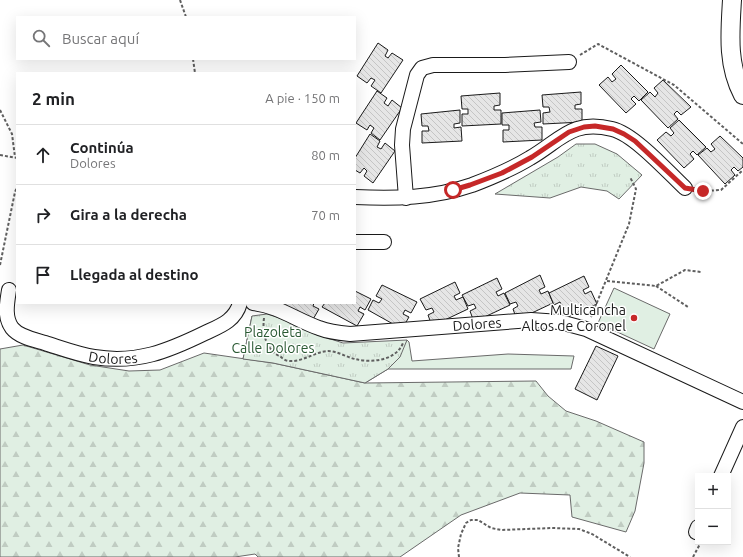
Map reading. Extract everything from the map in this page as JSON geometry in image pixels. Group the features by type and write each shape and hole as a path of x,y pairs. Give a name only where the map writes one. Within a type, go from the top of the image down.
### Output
{"main road":[{"path":"732,0 730,38 731,57 734,75 743,95"}],"street":[{"path":"406,198 402,145 403,129 416,75 422,68 433,65 505,65 569,62"},
{"path":"356,197 406,198 448,191 486,180 522,163 569,132 584,127 595,126 613,129 630,137 685,188"},
{"path":"356,242 384,242"},
{"name":"Dolores","path":"8,290 6,304 7,316 13,329 21,335 36,341 82,354 117,359 147,356 179,346 229,320 236,313 240,304"},
{"name":"Dolores","path":"265,304 286,312 310,325 330,332 350,334 531,320 560,322 586,329 743,402"},
{"path":"722,473 743,427"}],"path":[{"path":"180,0 186,16"},
{"path":"569,62 598,44 674,84 743,144"},
{"path":"193,60 195,72"},
{"path":"0,110 12,134 16,157 0,155"},
{"path":"685,188 703,191 721,190 743,170"},
{"path":"586,329 629,224 636,189 630,177"},
{"path":"0,265 16,190"},
{"path":"656,286 685,270 701,272"},
{"path":"606,281 656,286 688,307"},
{"path":"265,304 263,327 267,346 275,354 288,361 303,359 318,353 330,351 356,359 370,361 384,359 392,356 401,348 407,330"},
{"path":"459,557 458,548 461,534 466,523 471,520 478,520 491,528 501,530 552,528 579,529 592,534 630,557"},
{"path":"693,557 696,545"}],"green space":[{"path":"576,144 595,144 617,154 642,175 619,199 607,191 581,187 550,198 495,194 558,157"},
{"name":"Multicancha Altos de Coronel","path":"614,288 670,314 654,349 598,323"},
{"name":"Plazoleta Calle Dolores","path":"267,314 292,322 315,334 343,343 407,340 400,357 388,369 365,383 273,363 243,359 252,316"},
{"name":"Plazoleta Calle Dolores","path":"252,316 258,333 399,354 407,340 409,342 412,361 508,354 574,356 571,369 388,369 365,383 273,363 243,359"},
{"path":"23,345 90,365 129,371 160,370 204,353 273,363 365,383 536,381 548,396 566,411 596,421 644,442 644,463 635,511 626,532 572,517 570,495 520,493 461,515 400,557 258,557 255,554 235,557 0,557 0,349"}],"building":[{"path":"378,43 388,50 385,56 388,58 392,53 403,60 381,93 371,86 375,80 371,78 367,83 357,76"},
{"path":"621,65 648,92 639,101 634,96 631,99 636,104 626,113 599,85 608,77 612,82 616,79 612,74"},
{"path":"663,80 691,107 681,115 677,111 674,114 678,119 668,128 641,100 650,92 655,97 658,93 654,88"},
{"path":"377,91 387,98 384,103 388,106 392,100 402,108 380,140 371,133 374,128 370,125 367,130 356,123"},
{"path":"581,92 581,104 575,105 575,109 582,109 582,122 543,124 543,113 550,112 549,107 543,107 542,95"},
{"path":"500,93 500,105 494,106 494,110 501,110 501,124 462,126 462,114 468,114 468,109 462,109 461,96"},
{"path":"460,110 460,123 454,124 454,128 461,127 462,141 422,143 422,131 429,131 428,126 422,126 421,114"},
{"path":"540,110 541,122 534,123 535,127 542,127 542,140 503,142 503,130 509,130 509,125 502,125 502,113"},
{"path":"679,120 706,147 697,155 693,151 690,154 694,159 684,168 657,140 666,132 671,136 674,133 670,128"},
{"path":"370,134 380,141 377,147 381,149 385,143 395,151 373,183 364,176 367,171 364,168 360,173 356,171 356,156"},
{"path":"720,136 743,158 743,167 738,171 734,167 731,170 735,175 725,184 698,155 707,148 711,152 715,149 711,144"},
{"path":"540,275 545,287 539,290 541,294 548,291 553,303 517,320 513,309 518,306 516,302 510,304 505,293"},
{"path":"584,276 589,287 583,290 585,294 591,291 597,304 561,320 557,309 562,307 560,302 554,305 549,293"},
{"path":"497,278 502,289 496,292 498,296 504,293 510,305 474,322 470,311 476,308 474,304 468,306 462,295"},
{"path":"455,282 460,293 454,296 456,300 463,297 468,309 432,326 428,315 434,312 432,308 426,310 420,299"},
{"path":"382,285 417,302 411,313 405,310 403,314 409,317 402,329 368,310 373,300 379,303 382,299 376,296"},
{"path":"356,292 371,299 365,310 360,307 358,311 364,314 357,326 322,307 324,304 356,304"},
{"path":"281,304 314,304 313,306 319,309 312,321"},
{"path":"596,346 618,356 597,400 575,389"}],"place":[{"name":"Multicancha Altos de Coronel","path":"634,318"}],"route":[{"path":"453,190 486,180 502,173 532,157 569,132 584,127 595,126 613,129 630,137 685,188 703,191"}]}
